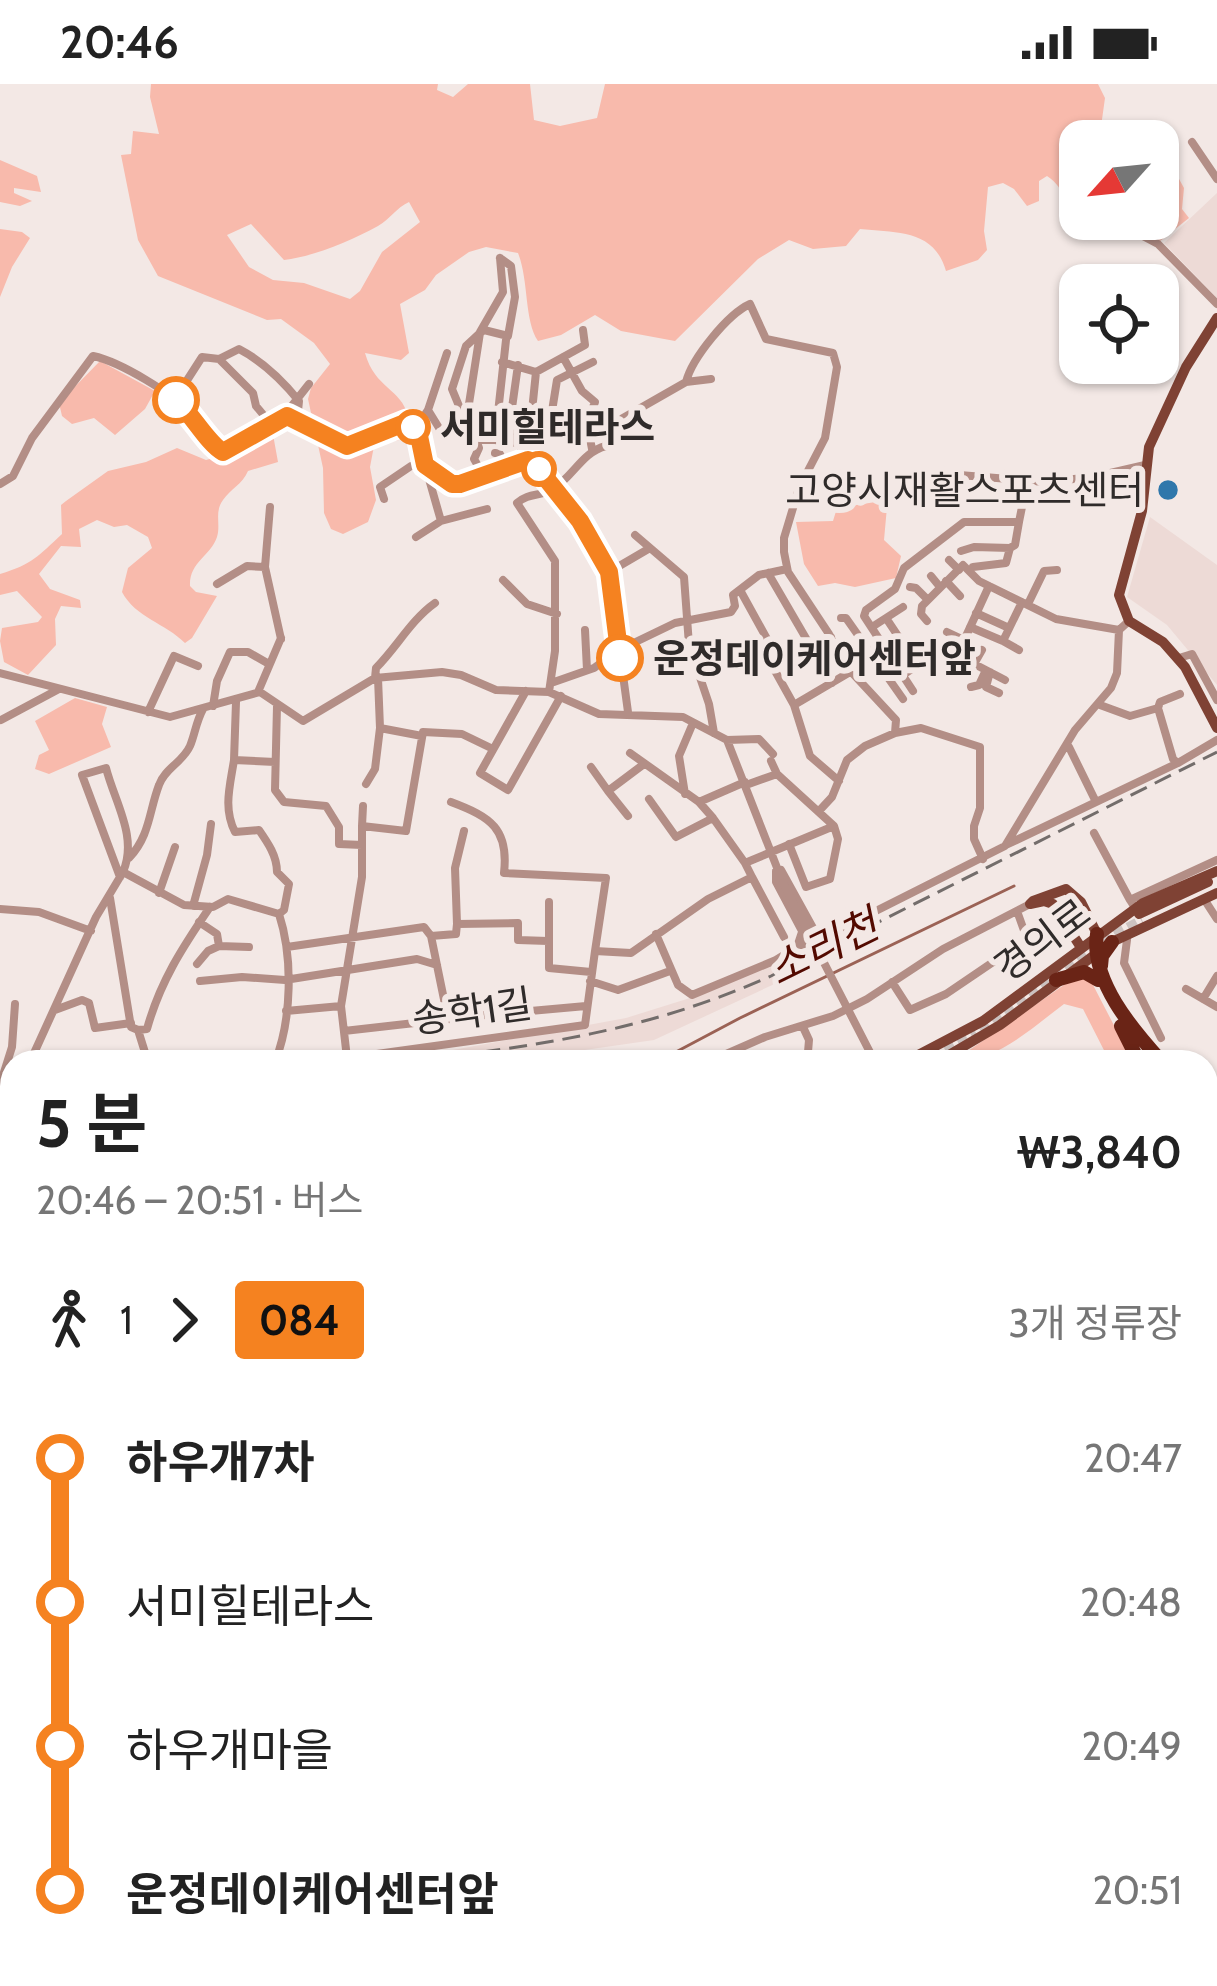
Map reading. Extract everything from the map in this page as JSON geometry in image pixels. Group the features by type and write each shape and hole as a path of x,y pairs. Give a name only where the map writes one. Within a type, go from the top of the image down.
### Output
{"highway":[{"path":"1097,934 1087,952 1132,1032 1150,1050"},
{"path":"1122,938 1102,956 1100,975 1134,1050"},
{"path":"1053,975 1100,975"}],"main road":[{"path":"1216,322 1169,401 1144,466 1142,511 1119,595 1124,626 1163,642 1179,658 1217,728"},
{"name":"경의로","path":"1097,934 1136,910 1217,886"},
{"name":"경의로","path":"928,1050 983,1021 1087,952 1204,898 1217,886"},
{"path":"1030,904 1066,889 1099,922 1117,921 1115,931 1122,938"},
{"path":"1030,904 1048,901 1087,952"},
{"path":"1086,912 1097,934"},
{"path":"1053,975 1070,945 1065,919"},
{"name":"경의로","path":"957,1050 1000,1025 1053,975"}],"street":[{"path":"1192,142 1216,171"},
{"path":"1150,240 1217,304"},
{"path":"466,423 480,334 503,292 500,258 511,266 515,297 508,336 484,330 480,334 466,346 452,389 466,423 479,448 474,458 484,476"},
{"path":"686,382 696,358 730,315 746,304 766,339 833,353 837,367 825,438 799,488 784,538 788,569 850,672 896,720 895,733"},
{"path":"536,372 588,342 583,330"},
{"path":"494,440 506,340"},
{"path":"175,399 202,357 219,359 239,349 257,359 297,399 298,411"},
{"path":"415,430 428,410 447,353"},
{"path":"0,484 13,476 32,438 93,356 156,384 192,415 215,449 223,452 283,417 309,384"},
{"path":"563,357 595,401 587,423 592,449"},
{"path":"219,359 253,393 256,406 271,424"},
{"path":"502,362 536,372"},
{"path":"552,411 554,385 593,362"},
{"path":"518,365 511,419 520,445 580,521 609,572 628,712"},
{"path":"476,440 520,445 541,436 532,404 536,372"},
{"path":"551,687 557,614 555,561 517,503 527,494 554,489 592,449 606,446 609,426 686,382 711,379"},
{"path":"428,410 443,436"},
{"path":"538,421 552,411 577,412 587,423"},
{"path":"283,417 295,417 347,446 407,422 415,430 442,521"},
{"path":"495,453 506,468"},
{"path":"384,499 380,487 411,466 425,465 452,484 528,460"},
{"path":"947,474 1027,482 1081,479 1144,466"},
{"path":"963,553 974,547 1015,545 1027,482"},
{"path":"0,673 170,717 236,702 258,692 282,637 265,567 270,507"},
{"path":"416,537 442,521 487,509"},
{"path":"908,682 864,616 866,610 896,589 904,568 964,522 1018,522"},
{"path":"635,535 684,577 689,645 714,733"},
{"path":"609,572 650,548"},
{"path":"973,568 1006,562 1010,548"},
{"path":"949,560 958,570"},
{"path":"927,621 921,614 928,600 963,565 989,586 1069,624 1124,626 1117,673 1100,705 1086,714 1005,846"},
{"path":"217,584 247,566 265,567"},
{"path":"258,692 303,721 377,678 442,672 496,690 551,687 675,622 731,612 733,595 759,574 788,569"},
{"path":"1003,641 1044,571 1058,569"},
{"path":"768,573 832,683"},
{"path":"931,576 960,596"},
{"path":"503,580 527,604 557,614"},
{"path":"950,670 989,586"},
{"path":"910,587 928,600"},
{"path":"740,589 772,648 773,670 794,705 810,756 839,781"},
{"path":"366,784 374,769 380,728 376,668 435,603"},
{"path":"857,633 903,607"},
{"path":"976,614 1010,628"},
{"path":"841,617 846,617 903,699"},
{"path":"886,618 916,666"},
{"path":"396,620 409,629"},
{"path":"970,627 1018,650"},
{"path":"585,630 587,670"},
{"path":"947,632 964,640"},
{"path":"773,670 831,637"},
{"path":"887,650 923,641"},
{"path":"896,688 937,652 935,641"},
{"path":"974,664 982,650"},
{"path":"128,859 139,848 154,813 157,788 166,770 190,745 191,732 208,708 230,652 248,652 269,664"},
{"path":"957,655 1005,680"},
{"path":"1179,658 1192,655 1217,700"},
{"path":"148,712 174,656 198,665"},
{"path":"971,687 979,686 989,669"},
{"path":"989,669 986,687 999,693"},
{"path":"794,705 850,672"},
{"path":"551,687 598,714 683,717 727,740 760,739 777,774 834,826 838,839 830,879 806,887 789,844"},
{"path":"2,720 61,688"},
{"path":"526,691 479,772 508,790 561,696"},
{"path":"1178,763 1157,708 1180,694"},
{"path":"236,702 229,818 235,832 259,830 277,860 277,872 289,884 279,914"},
{"path":"277,704 275,790 281,800 326,806 339,827 339,844 362,844"},
{"path":"1100,705 1130,716 1157,708"},
{"path":"686,795 679,756 694,723"},
{"path":"380,728 422,736 462,734 493,749"},
{"path":"819,811 847,760 895,733 921,728 980,747 980,808 974,839 983,859"},
{"path":"362,826 406,831 422,736"},
{"path":"727,740 784,883 868,1050"},
{"path":"656,934 681,990 692,995 776,960 1217,740"},
{"path":"1068,746 1096,802"},
{"path":"630,753 699,802 713,818 745,863 784,937"},
{"path":"234,760 275,762"},
{"path":"608,791 644,764"},
{"path":"591,767 628,816"},
{"path":"35,1050 91,931 121,874 128,859 130,838 106,769 82,775 121,874 194,906 210,907 228,899 279,914"},
{"path":"699,802 777,774"},
{"path":"649,800 676,837 713,818"},
{"name":"송학1길","path":"405,1050 585,1025 606,878 504,873 507,847 501,834 484,818 452,802"},
{"path":"346,1050 341,1006 362,877 363,806"},
{"path":"194,906 211,824"},
{"path":"745,863 834,826"},
{"path":"457,924 455,868 464,831"},
{"path":"1094,832 1136,910 1217,860"},
{"path":"160,893 175,847"},
{"path":"775,863 787,877 814,939"},
{"path":"775,863 776,882 802,932 814,939"},
{"path":"595,951 631,952 708,899 752,877"},
{"path":"109,896 134,1027 143,1050"},
{"path":"1204,898 1217,919"},
{"name":"송학1길","path":"549,902 549,968 591,976 618,990 670,970"},
{"path":"735,1050 833,1016 943,949 1030,904"},
{"path":"55,1010 82,1000 89,1003 95,1028 147,1029 171,962 210,907"},
{"path":"0,909 39,912 91,931"},
{"path":"892,982 910,1010 946,994 1024,940 1017,911"},
{"path":"278,1050 286,1011 287,947 279,914"},
{"path":"200,922 218,934 219,946"},
{"name":"송학1길","path":"431,936 456,934 457,924 518,923 518,940 548,941"},
{"name":"송학1길","path":"287,947 424,927 431,936 448,1019"},
{"path":"797,947 802,932"},
{"path":"1122,938 1124,963 1161,1038"},
{"path":"197,964 208,950 219,946 249,946"},
{"name":"송학1길","path":"200,981 242,976 286,980 417,959 437,965"},
{"path":"1203,999 1217,976"},
{"path":"1186,989 1217,1007"},
{"path":"11,1050 15,1004"},
{"path":"286,1011 341,1006"},
{"name":"송학1길","path":"344,1031 586,1006"},
{"path":"803,1027 808,1050"}],"shaded area":[{"path":"151,84 438,84 437,90 453,97 468,84 530,84 534,120 560,126 597,118 605,84 1098,84 1105,98 1102,120 1059,120 1059,189 1047,176 1039,181 1039,201 1027,206 1003,183 988,187 987,250 978,260 946,271 933,247 923,240 887,231 860,229 846,246 813,249 789,240 758,259 675,341 621,331 595,315 561,335 538,341 518,253 486,247 469,252 436,275 425,290 400,304 409,353 401,360 365,353 408,416 399,440 374,446 370,467 376,500 368,522 343,534 331,529 324,513 323,468 308,399 330,364 314,343 281,319 267,320 158,276 138,240 121,155 131,154 133,131 159,134","holes":["409,202 420,222 382,252 360,291 350,299 304,283 273,280 249,267 227,235 251,224 284,260 356,237"]},
{"path":"0,160 37,176 41,192 14,188 14,193 32,201 20,206 0,202"},
{"path":"1179,179 1184,188 1182,209 1189,218 1179,226"},
{"path":"1217,193 1217,298 1164,243 1179,240 1179,229"},
{"path":"0,229 30,238 0,297"},
{"path":"100,361 155,391 145,409 115,435 94,418 72,424 62,416 59,403"},
{"path":"272,429 278,462 248,471 226,496 219,509 217,537 193,571 190,586 217,596 192,638 185,643 135,608 122,592 128,568 152,548 148,537 127,525 114,527 97,520 79,529 81,547 61,546 39,574 50,589 80,600 81,608 61,606 55,619 56,645 28,675 4,662 2,628 38,622 42,617 17,591 0,595 0,574 28,563 62,534 61,505 108,471 177,448 206,460 237,451"},
{"path":"882,501 887,507 884,540 901,556 896,578 855,587 818,586 804,564 796,522 833,521 837,508"},
{"path":"1150,517 1217,565 1217,685 1167,625 1127,597"},
{"path":"75,698 107,707 102,724 111,747 49,774 35,769 39,755 49,750 35,721"},
{"path":"789,957 794,975 654,1040 584,1050 453,1050 626,1018 706,993"},
{"path":"1077,976 1092,983 1127,1050 1104,1050 1083,1009 1064,1004 1000,1050 969,1050"}],"waterway":[{"name":"소리천","path":"680,1050 1014,886"}],"tunnel":[{"path":"981,1031 1103,941 1142,920"},
{"path":"938,1050 975,1031"}],"railway":[{"path":"499,1050 634,1024 771,976 1217,752"}],"bus line":[{"name":"084","path":"176,400 215,449 223,452 287,416 347,446 407,422 419,436 425,465 452,484 533,462 580,521 609,572 620,658"}],"place":[{"name":"서미힐테라스","path":"413,427"},
{"name":"고양시재활스포츠센터","path":"1168,490"},
{"name":"운정데이케어센터앞","path":"620,658"}]}
